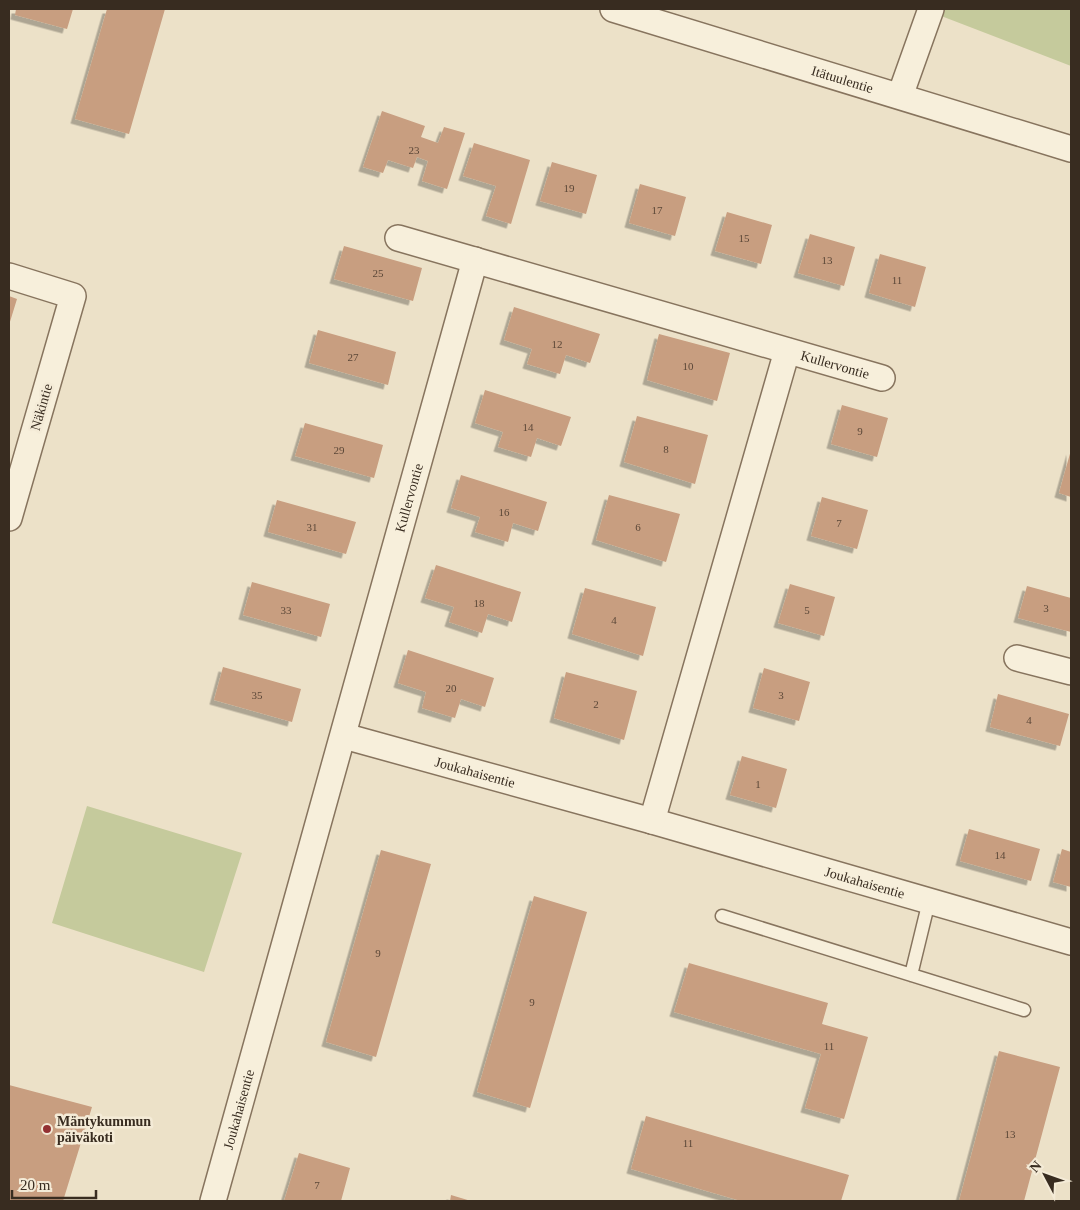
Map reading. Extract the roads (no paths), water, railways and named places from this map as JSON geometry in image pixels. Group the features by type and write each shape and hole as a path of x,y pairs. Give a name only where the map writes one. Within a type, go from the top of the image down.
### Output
{"street":[{"name":"Itätuulentie","path":"613,9 1071,149"},
{"path":"900,96 931,9"},
{"name":"Kullervontie","path":"398,238 882,378"},
{"name":"Kullervontie","path":"344,736 475,260"},
{"name":"Näkintie","path":"9,276 73,296 9,518"},
{"name":"Kullervontie","path":"652,821 787,351"},
{"path":"1017,658 1071,672"},
{"name":"Joukahaisentie","path":"213,1201 344,736 652,821 1071,942"}],"lane":[{"path":"911,974 929,901"},
{"path":"722,916 1024,1010"}],"place":[{"name":"Mäntykummun päiväkoti","path":"47,1129"}]}
